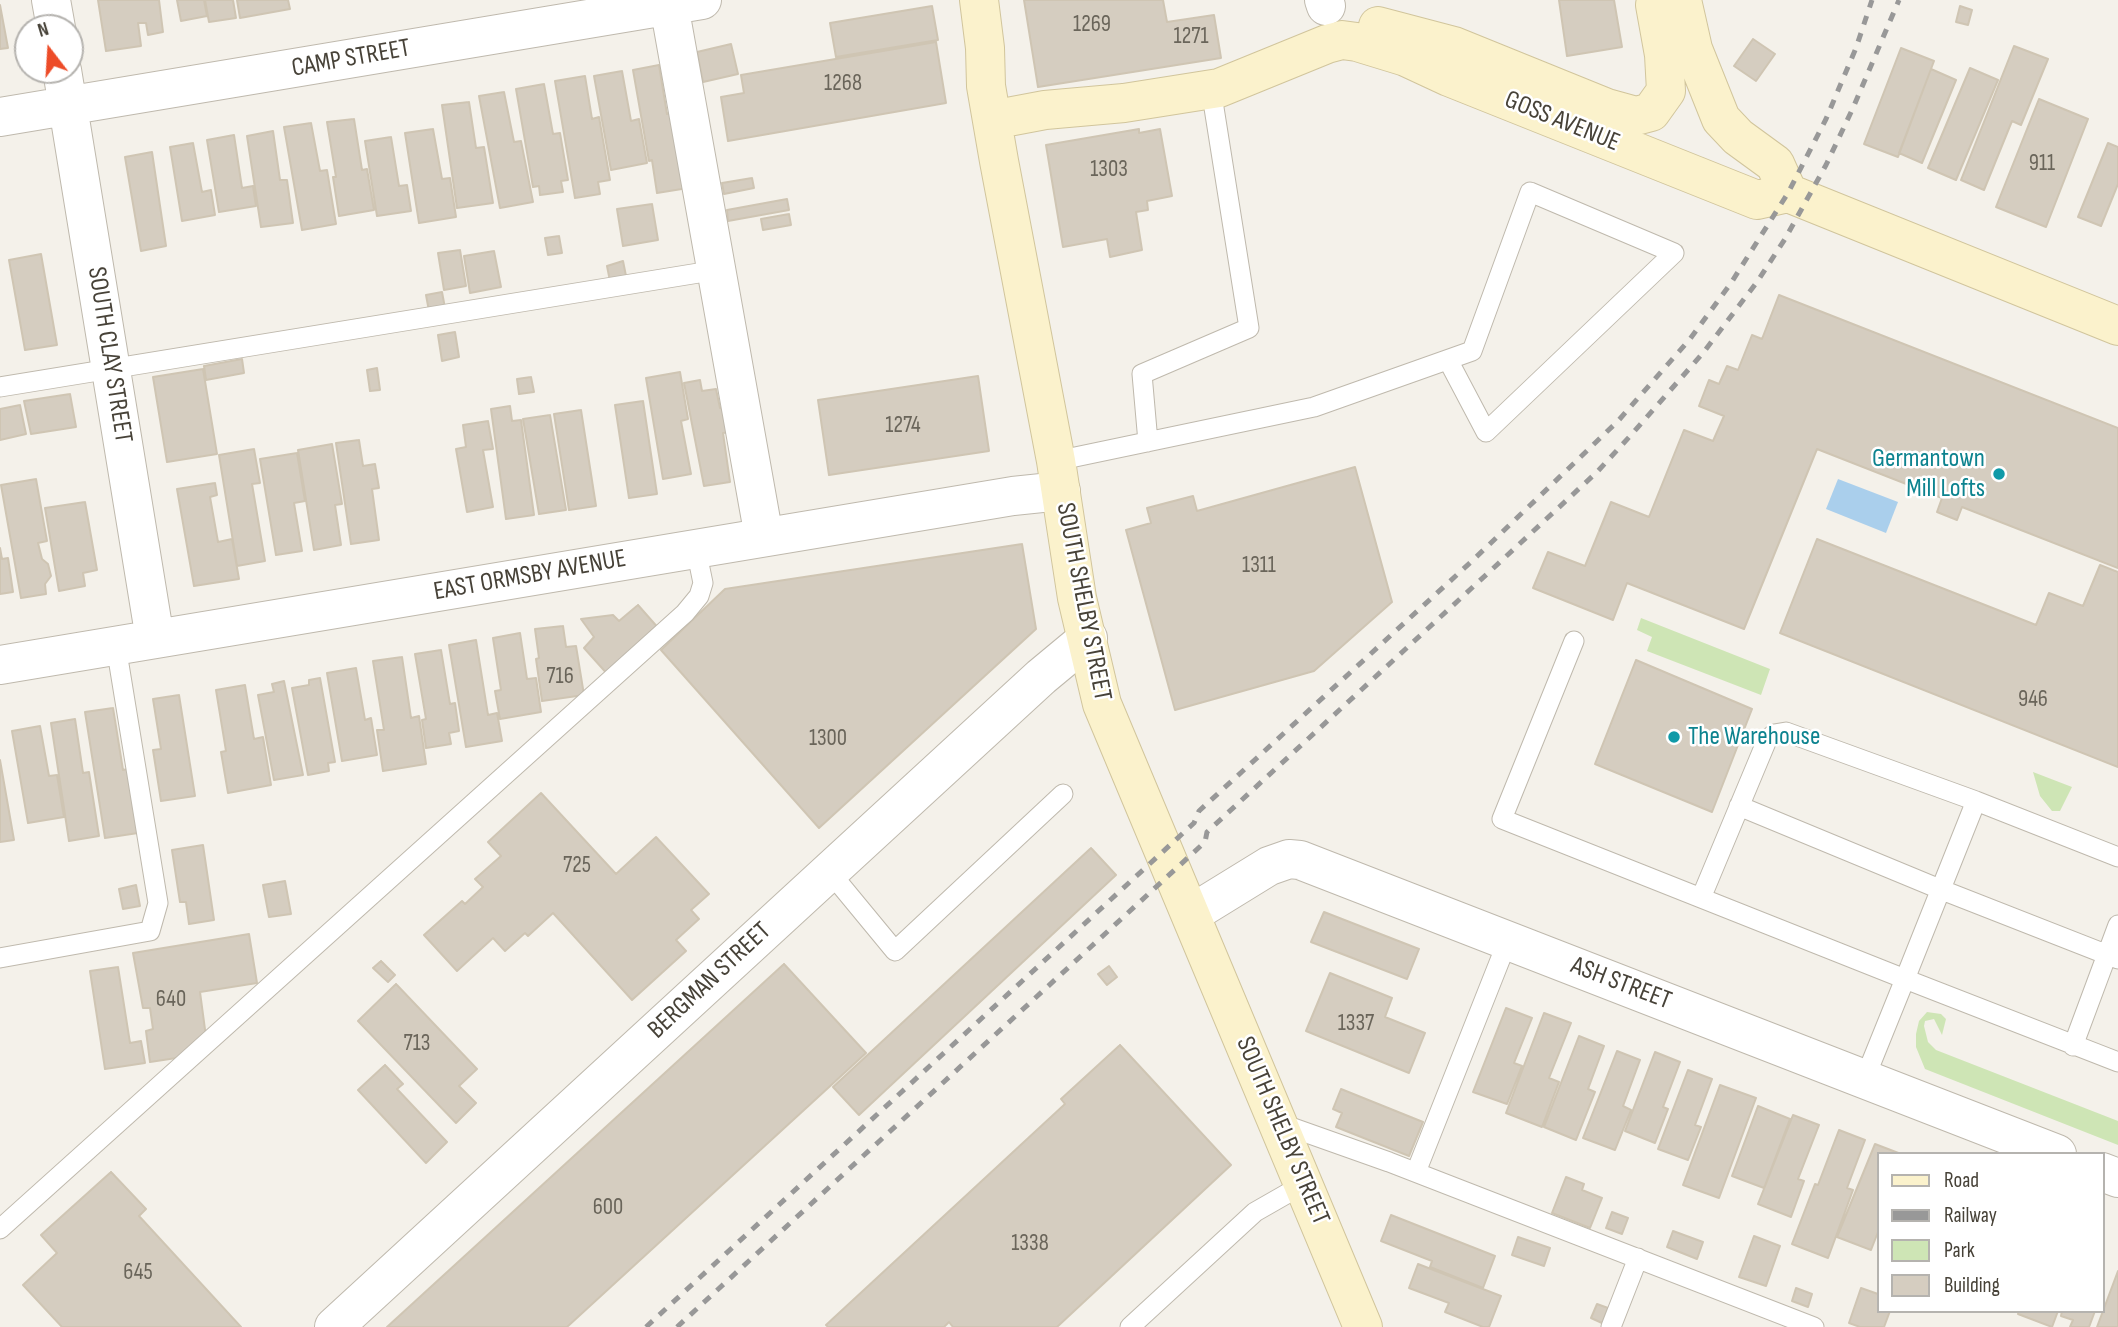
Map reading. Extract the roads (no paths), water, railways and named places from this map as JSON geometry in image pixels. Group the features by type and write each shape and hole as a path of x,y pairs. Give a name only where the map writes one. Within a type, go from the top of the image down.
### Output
{"main road":[{"name":"SOUTH SHELBY STREET","path":"979,0 986,86 1058,476 1077,598 1102,704 1304,1184 1353,1322"},
{"path":"1124,103 1168,79 1225,69 1256,58 1325,24 1340,20 1357,21 1422,36 1454,46 1626,115 1644,115 1658,105 1666,91 1664,55 1655,5 1658,0"},
{"path":"1682,0 1693,50 1721,119 1738,137 1775,164 1788,193 2118,326"},
{"name":"GOSS AVENUE","path":"992,120 1045,110 1124,103 1233,84 1342,40 1406,57 1449,77 1757,200 1788,193"}],"street":[{"name":"CAMP STREET","path":"0,117 65,88 680,2"},
{"path":"680,2 717,270 764,537"},
{"name":"SOUTH CLAY STREET","path":"65,88 155,639"},
{"name":"EAST ORMSBY AVENUE","path":"0,665 1013,496 1058,476"},
{"name":"BERGMAN STREET","path":"334,1327 1041,677 1088,638"},
{"name":"ASH STREET","path":"1191,914 1269,866 1289,859 1324,868 2052,1152"}],"lane":[{"path":"1148,442 1142,374 1249,328 1211,89"},
{"path":"1058,476 1148,442 1314,407 1472,351 1530,192 1674,253 1486,432 1448,360"},
{"path":"0,387 717,270"},
{"path":"0,1229 685,613 699,596 703,583 696,549"},
{"path":"1574,641 1502,819 2118,1062"},
{"path":"0,958 150,931 159,903 117,646"},
{"path":"1701,898 1767,740 1774,734 1786,732 1976,801 2118,857"},
{"path":"829,871 895,951 1063,794"},
{"path":"1865,1078 1976,801"},
{"path":"1739,806 1941,890 2113,957"},
{"path":"2073,1046 2113,957 2118,925"},
{"path":"1416,1172 1508,940"},
{"path":"1278,1123 1416,1172 1814,1327"},
{"path":"1130,1327 1255,1212 1304,1184"},
{"path":"1611,1327 1638,1258"}],"water":[{"path":"1838,479 1898,502 1886,533 1826,509"}],"railway":[{"path":"646,1327 1194,823 1199,811 1472,561 1618,421 1690,339 1731,283 1788,193 1826,119 1856,48 1872,0"},
{"path":"677,1327 1205,842 1207,832 1597,472 1703,353 1757,282 1785,239 1826,165 1899,0"}],"place":[{"name":"Germantown Mill Lofts","path":"1999,474"},
{"name":"The Warehouse","path":"1674,737"}]}
